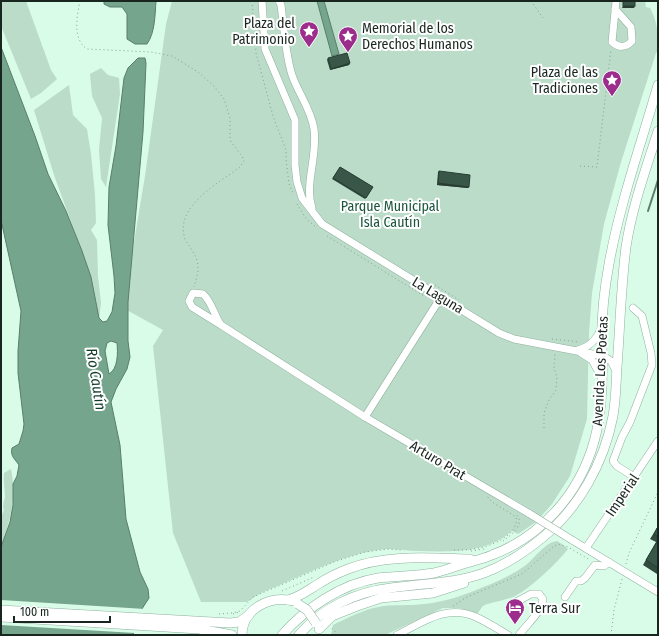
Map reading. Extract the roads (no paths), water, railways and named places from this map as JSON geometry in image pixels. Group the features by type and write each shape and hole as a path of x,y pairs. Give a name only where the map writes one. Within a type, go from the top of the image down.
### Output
{"main road":[{"name":"Avenida Los Poetas","path":"282,635 296,619 309,609 339,591 351,586 376,578 434,573 481,559 506,549 528,536 553,514 574,488 586,465 594,443 600,412 603,380 603,322 607,278 616,234 658,85"},
{"name":"Avenida Los Poetas","path":"299,635 319,615 338,603 358,595 390,588 444,582 474,576 492,570 526,550 548,533 567,513 583,492 596,468 608,436 615,402 627,246 633,215 658,131"},
{"path":"288,600 299,597 328,578 361,564 376,561 418,558 481,559"},
{"path":"242,635 244,623 249,615 254,609 267,602 281,599 298,604 308,610 318,629 332,616 357,606 381,598 433,593 452,588 492,570"},
{"path":"1,610 197,625 232,635"},
{"path":"1,617 197,625 236,623 242,621 249,615"}],"street":[{"name":"La Laguna","path":"262,1 265,49 295,120 295,165 297,182 302,198 322,224 500,333 514,339 603,356"},
{"name":"La Laguna","path":"280,1 288,58 292,73 311,116 314,129 314,157 309,190 309,200 313,212"},
{"path":"615,9 631,27 632,41 628,45 622,47 616,46 612,42 615,9 616,1"},
{"name":"Arturo Prat","path":"221,325 215,316 208,298 203,294 193,294 189,301 192,307 365,417 490,493 530,514 658,592"},
{"path":"365,417 441,297"},
{"path":"633,308 642,316 652,353 652,365 613,461 616,466 634,477"},
{"path":"576,350 584,348 595,340 603,322"},
{"path":"576,350 592,360 603,380"},
{"path":"603,356 613,364 617,375"},
{"name":"Imperial","path":"586,548 658,441"},
{"path":"565,598 576,581 581,581 585,578 592,566 604,566 609,562"},
{"path":"514,604 531,594 539,594 543,599 530,623 519,635"},
{"path":"397,635 439,614 456,612 476,617 508,635"}],"water":[{"path":"104,1 156,1 152,35 147,44 135,44 127,39 127,14 122,7 110,7 104,4"},
{"path":"317,1 324,1 339,54 332,56"},
{"name":"Río Cautín","path":"1,47 48,174 66,211 82,251 91,277 99,318 103,322 107,321 112,312 115,293 108,225 109,187 116,146 124,78 128,68 138,58 145,58 143,132 128,302 128,341 130,357 127,369 111,402 120,445 126,519 140,572 148,589 149,598 138,615 133,635 1,635 1,547 10,522 13,505 13,484 17,476 19,465 12,455 12,448 19,444 24,424 18,373 21,311 1,220","holes":["111,341 117,343 116,365 109,374 105,351 107,343"]}],"waterway":[{"path":"648,211 658,180"}],"place":[{"name":"Plaza del Patrimonio","path":"309,48"},
{"name":"Memorial de los Derechos Humanos","path":"348,53"},
{"name":"Plaza de las Tradiciones","path":"612,97"},
{"name":"Terra Sur","path":"515,625"}],"park label":[{"name":"Parque Municipal Isla Cautín","path":"390,214"}]}
